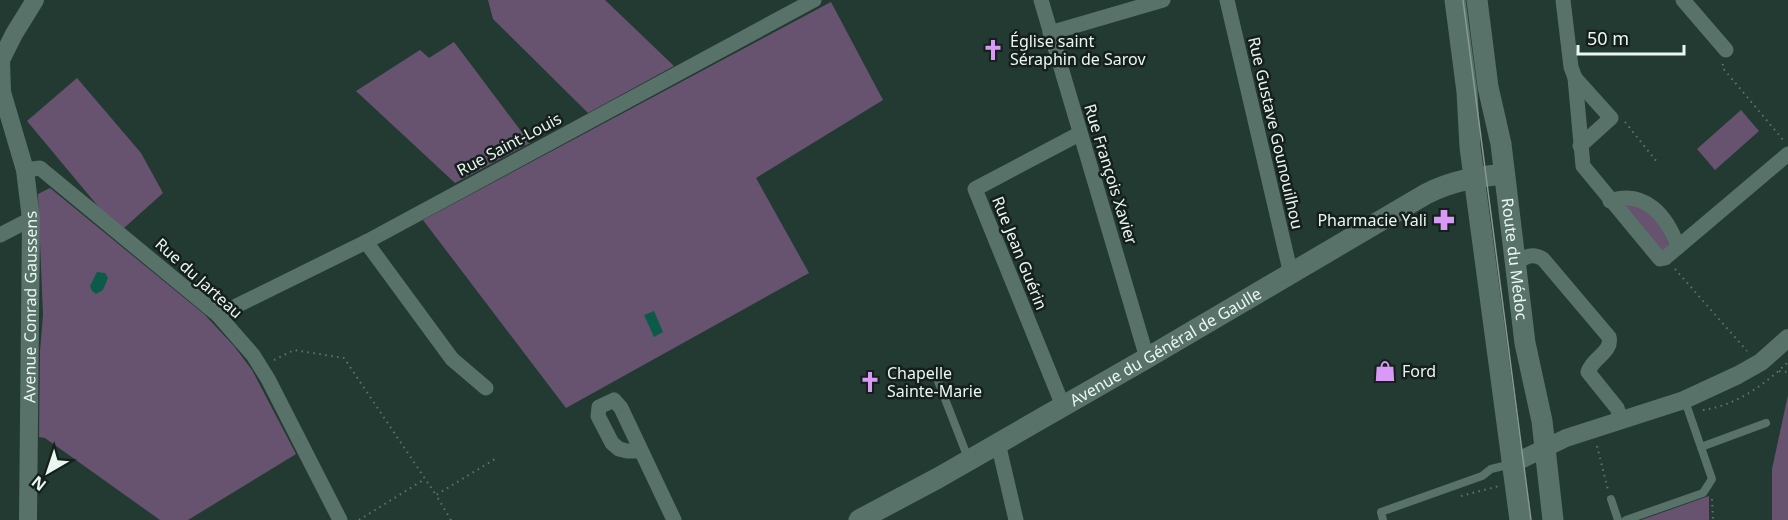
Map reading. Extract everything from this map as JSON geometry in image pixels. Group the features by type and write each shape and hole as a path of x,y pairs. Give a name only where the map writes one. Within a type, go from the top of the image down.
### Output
{"main road":[{"name":"Route du Médoc","path":"1455,0 1467,92 1474,178 1520,520"},
{"name":"Route du Médoc","path":"1477,0 1488,87 1501,144 1525,343 1542,422 1553,520"},
{"name":"Avenue du Général de Gaulle","path":"859,520 969,460 1443,186 1474,178 1504,174"}],"street":[{"name":"Avenue Conrad Gaussens","path":"28,520 31,219 25,170 2,92 0,60 35,0"},
{"name":"Rue Saint-Louis","path":"218,315 366,242 814,0"},
{"name":"Rue François Xavier","path":"1041,0 1147,358"},
{"path":"1050,33 1163,0"},
{"name":"Rue Gustave Gounouilhou","path":"1227,0 1289,266 1293,273"},
{"path":"1563,0 1571,67 1575,78 1583,166 1660,259 1665,258 1788,154"},
{"path":"1683,0 1726,50"},
{"path":"1575,78 1611,118 1580,146"},
{"name":"Rue Jean Guérin","path":"1063,406 975,189 1080,134"},
{"name":"Rue du Jarteau","path":"25,170 40,168 218,315 261,367 340,520"},
{"path":"1610,201 1621,197 1638,198 1655,209 1668,226 1678,247"},
{"path":"0,235 31,219"},
{"path":"366,242 452,359 486,388"},
{"path":"1515,265 1528,255 1543,259 1609,337 1609,348 1591,364 1588,372 1617,408 1621,419"},
{"path":"1512,464 1545,447 1621,419 1684,400 1755,365 1788,338"},
{"path":"998,443 1016,520"},
{"path":"641,451 674,520"}],"lane":[{"path":"938,381 969,460"},
{"path":"1626,520 1703,493 1712,479 1684,400"},
{"path":"1701,447 1766,423"},
{"path":"1383,520 1381,512 1482,476 1491,469 1512,464"},
{"path":"1611,499 1618,520"}],"path":[{"path":"1726,50 1722,67 1788,143"},
{"path":"1611,118 1623,120 1657,162"},
{"path":"1665,258 1750,354 1755,365"},
{"path":"261,367 294,350 344,358 451,520"},
{"path":"1779,371 1788,372"},
{"path":"1597,443 1611,499"},
{"path":"436,495 495,459"},
{"path":"359,520 425,479"},
{"path":"1709,483 1714,506 1713,520"}],"shaded area":[{"path":"488,0 605,0 674,66 588,113 493,19"},
{"path":"831,2 883,100 756,178 809,273 566,408 423,220"},
{"path":"454,42 530,143 455,183 356,91 420,50 429,58"},
{"path":"77,78 141,153 163,193 124,228 102,211 27,121"},
{"path":"1741,110 1759,131 1715,170 1697,149"},
{"path":"50,188 204,314 234,346 252,370 296,454 188,520 160,520 45,438 39,437 40,351 43,315 38,194"},
{"path":"1628,201 1654,219 1670,247 1663,252 1625,209"},
{"path":"97,272 105,273 108,278 103,290 96,294 90,286"},
{"path":"654,311 663,332 654,337 644,315"},
{"path":"1788,395 1788,520 1772,520 1772,469"},
{"path":"1709,496 1709,520 1641,520"}],"tram line":[{"path":"1463,0 1531,520"}],"place":[{"name":"Église saint Séraphin de Sarov","path":"993,50"},
{"name":"Pharmacie Yali","path":"1444,220"},
{"name":"Ford","path":"1385,371"},
{"name":"Chapelle Sainte-Marie","path":"870,382"}]}
